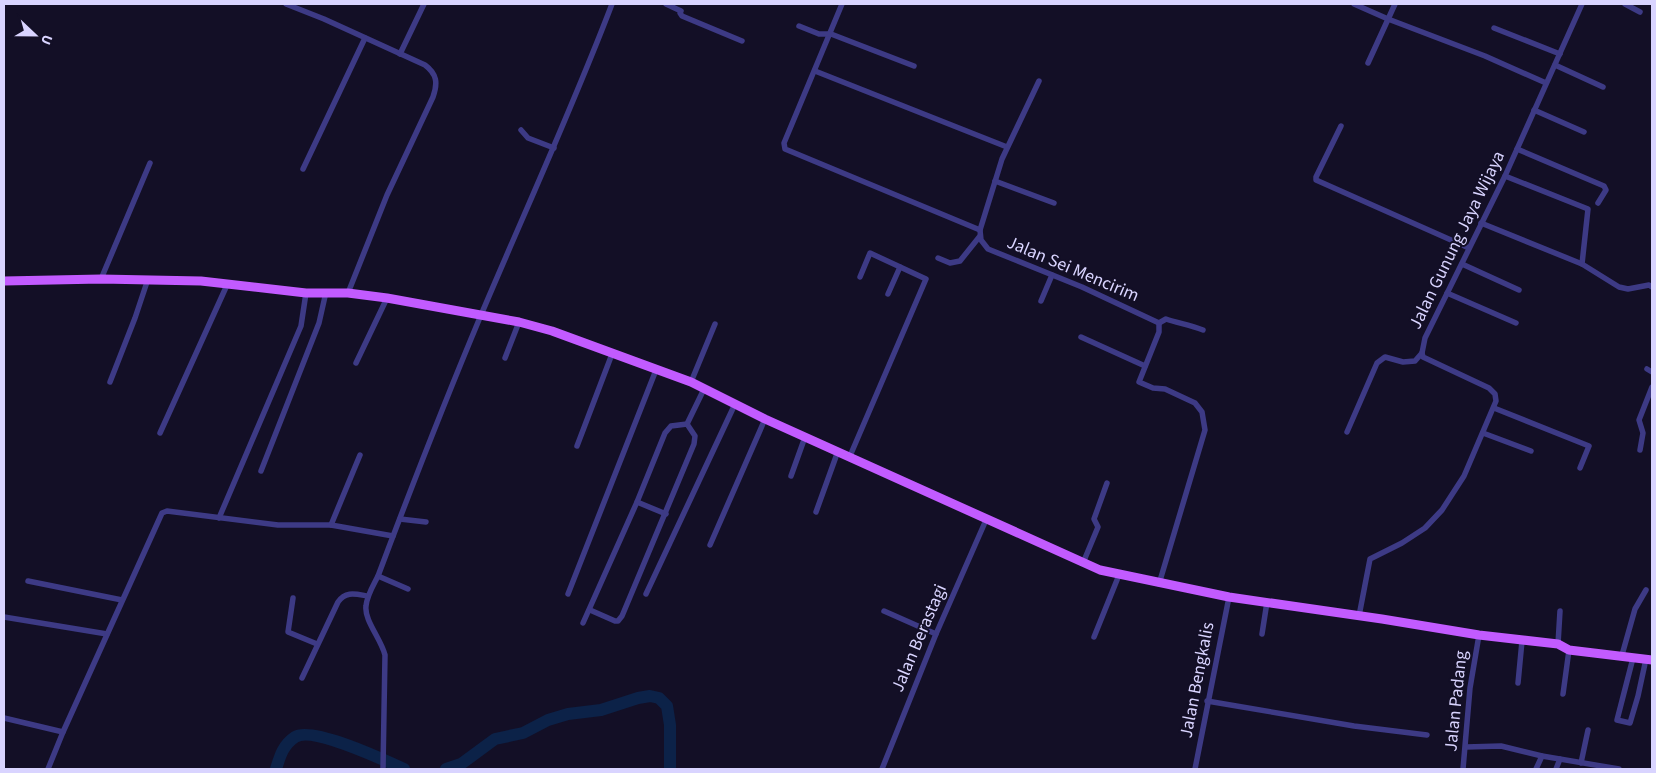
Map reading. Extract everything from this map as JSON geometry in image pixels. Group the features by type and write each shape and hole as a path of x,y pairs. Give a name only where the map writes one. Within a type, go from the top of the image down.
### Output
{"main road":[{"path":"4,282 101,279 201,281 227,285 306,292 348,293 387,298 519,322 552,331 691,382 806,438 850,456 986,520 1100,570 1159,584 1229,597 1479,635 1558,644 1569,650 1622,655 1649,660"}],"street":[{"path":"286,4 431,69 437,82 433,97 387,195 348,293"},
{"path":"400,54 424,4"},
{"path":"383,769 385,655 382,644 366,614 368,596 378,576 481,315 554,148 612,4"},
{"path":"666,4 681,10"},
{"path":"684,4 680,13 682,16 742,41"},
{"name":"Jalan Sei Mencirim","path":"842,4 784,143 786,150 980,233 981,240 988,249 1052,274 1159,323"},
{"path":"1354,4 1485,56 1546,83"},
{"path":"1368,63 1395,4"},
{"name":"Jalan Gunung Jaya Wijaya","path":"1494,408 1496,402 1495,394 1489,388 1424,357 1422,353 1425,338 1505,176 1582,4"},
{"path":"1625,4 1640,12"},
{"path":"799,26 819,34 831,34 914,66"},
{"path":"1494,28 1560,54"},
{"path":"303,169 365,38"},
{"path":"1555,64 1603,87"},
{"path":"815,71 1007,147"},
{"path":"938,258 956,264 968,252 980,233 1007,147 1039,81"},
{"path":"1534,110 1584,132"},
{"path":"1341,126 1316,180 1469,248"},
{"path":"521,130 528,138 554,148"},
{"path":"1517,150 1604,186 1606,190 1598,203"},
{"path":"101,279 150,163"},
{"path":"1505,176 1588,210 1582,264"},
{"path":"995,181 1054,203"},
{"path":"1481,223 1582,264 1620,287 1628,289 1650,286"},
{"path":"850,456 926,279 870,253 860,277"},
{"path":"1462,264 1518,290"},
{"path":"888,294 900,266"},
{"path":"1041,301 1052,274"},
{"path":"110,382 148,279"},
{"path":"160,433 227,285"},
{"path":"219,518 301,326 306,292"},
{"path":"260,471 319,323 326,292"},
{"path":"1447,293 1516,323"},
{"path":"356,363 387,298"},
{"path":"1159,584 1205,430 1203,415 1196,404 1165,389 1153,388 1139,382 1159,332 1159,323 1166,319 1203,330"},
{"path":"505,358 519,322"},
{"path":"691,382 715,324"},
{"path":"1081,337 1145,366"},
{"path":"1347,432 1377,363 1385,357 1403,362 1415,361 1422,353"},
{"path":"577,446 612,354"},
{"path":"568,594 656,370"},
{"path":"1640,450 1643,433 1639,420 1652,387"},
{"path":"686,424 704,389"},
{"path":"646,594 735,404"},
{"path":"1359,616 1370,559 1402,543 1424,528 1442,510 1464,476 1494,408 1589,446 1580,468"},
{"path":"710,545 765,419"},
{"path":"583,624 665,433 671,426 686,424"},
{"path":"590,610 615,621 620,620 694,444 695,436 686,424"},
{"path":"1483,433 1531,451"},
{"path":"790,476 806,438"},
{"path":"816,512 838,451"},
{"path":"331,525 360,455"},
{"path":"1083,563 1098,527 1094,519 1107,483"},
{"path":"637,502 666,514"},
{"path":"48,769 162,513 278,525 331,525 393,536"},
{"path":"400,519 426,522"},
{"name":"Jalan Berastagi","path":"882,769 936,634 986,520"},
{"path":"1094,636 1119,575"},
{"path":"378,576 408,589"},
{"path":"28,581 122,600"},
{"path":"1622,655 1634,609 1646,590"},
{"path":"302,678 342,596 351,594 368,596"},
{"name":"Jalan Bengkalis","path":"1195,769 1229,597"},
{"path":"293,598 288,632 317,644"},
{"path":"1262,634 1267,602"},
{"path":"884,611 936,634"},
{"path":"1558,644 1560,612"},
{"path":"4,617 107,634"},
{"name":"Jalan Padang","path":"1463,769 1469,696 1479,635"},
{"path":"1518,683 1522,641"},
{"path":"1563,694 1569,650"},
{"path":"1633,658 1617,720 1630,723 1649,660"},
{"path":"1208,701 1354,726 1427,735"},
{"path":"4,718 63,732"},
{"path":"1581,763 1588,730"},
{"path":"1466,747 1501,746 1602,768 1620,769"},
{"path":"1536,769 1542,756"},
{"path":"1556,769 1560,759"}],"waterway":[{"path":"446,769 461,764 495,739 523,733 548,720 568,714 601,710 650,696 659,698 667,706 670,725 670,769"},
{"path":"276,769 285,747 295,737 304,735 332,740 404,769"}]}
